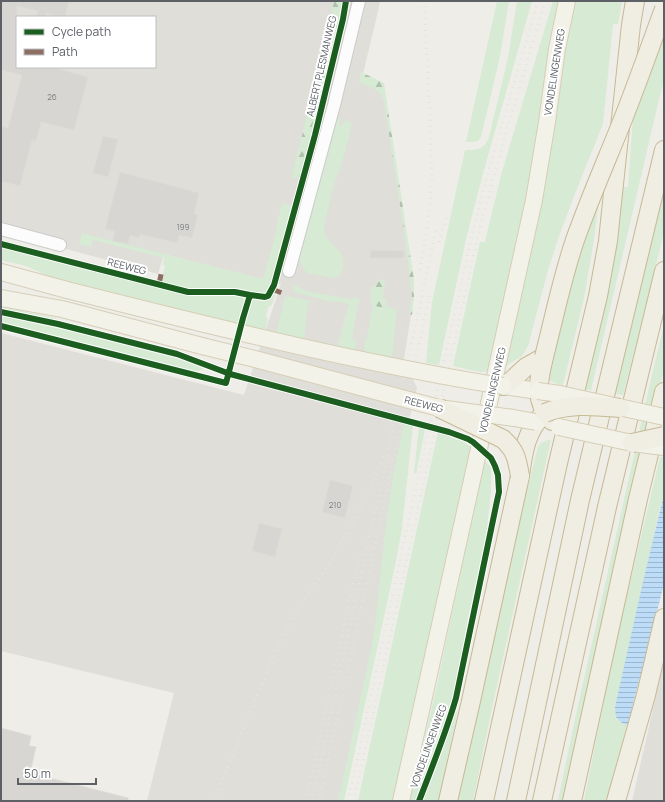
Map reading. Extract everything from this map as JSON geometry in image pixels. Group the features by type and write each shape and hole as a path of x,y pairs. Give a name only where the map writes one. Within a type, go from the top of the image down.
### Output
{"highway":[{"path":"484,801 558,463 599,290 608,241 631,24 635,1"},
{"path":"540,418 538,391 540,373 567,267 577,236 631,98 664,8"},
{"path":"516,801 580,500 664,150"},
{"path":"542,801 607,507 664,271"},
{"path":"503,386 511,381 526,367 544,357"},
{"path":"572,801 638,499 664,392"},
{"path":"448,801 471,702 520,476 525,446 532,429 540,418 559,408 571,406 598,406 620,408"},
{"path":"439,408 503,439 517,458 520,476"},
{"path":"540,418 553,422 558,427"},
{"path":"632,443 664,436"},
{"path":"616,801 646,695 664,618"}],"main road":[{"name":"VONDELINGENWEG","path":"401,801 534,200 557,49 567,1"},
{"path":"1,272 67,290 255,336 389,366 473,382 560,394 664,417"},
{"name":"REEWEG","path":"1,298 62,310 439,408 514,418 540,418"},
{"path":"558,427 632,443 664,447"}],"street":[{"name":"ALBERT PLESMANWEG","path":"289,271 334,105 359,1"},
{"path":"1,229 60,244"}],"shaded area":[{"path":"1,1 380,1 363,74 383,84 414,295 404,359 417,388 403,444 383,600 340,801 147,801 174,693 1,651 1,333 244,395 281,284 164,254 158,274 1,231"},
{"path":"664,661 664,801 632,801"}],"green space":[{"path":"334,1 342,1 333,47 301,167 302,177 291,179 326,42"},
{"path":"342,1 349,1 342,39 310,170 307,175 302,177 301,167 333,47"},
{"path":"497,1 509,1 500,56 481,137 478,141 466,142"},
{"path":"517,1 532,1 466,239 439,365 426,363 432,302 465,150 473,150 482,147 485,145 489,137 508,58"},
{"path":"553,1 561,1 534,166 489,371 480,372 453,366 480,242 485,242 501,175"},
{"path":"575,1 622,1 618,24 613,24 603,124 560,233 548,270 528,346 522,356 504,367 537,222 556,101 569,26"},
{"path":"664,20 664,78 591,390 584,389 610,272 623,187 628,187 634,104"},
{"path":"361,72 384,83 414,280 412,315 409,314 412,295 405,238 384,102 377,90 359,82"},
{"path":"338,118 341,119 339,125 342,126 344,120 352,124 342,163 333,188 324,226 328,240 342,254 343,261 341,274 335,278 331,278 306,272 298,259 322,165"},
{"path":"601,184 594,240 584,298 563,385 558,384 553,382 548,377 566,288"},
{"path":"664,192 664,231 659,253 623,395 615,394"},
{"path":"282,203 292,206 274,276 267,293 263,295 234,290 186,288 161,282 165,266 163,265 164,258 93,240 91,247 79,244 82,233 263,279 277,229 276,227"},
{"path":"1,247 167,290 190,294 236,296 246,298 239,324 51,277 26,266 1,260"},
{"path":"379,279 385,282 383,298 387,299 385,306 396,309 397,311 371,305 371,287 375,286"},
{"path":"292,284 306,291 349,299 358,297 360,303 358,303 352,339 356,340 355,351 337,347 349,304 327,301 295,292 292,288"},
{"path":"274,291 276,292 272,305 268,307 266,316 268,319 265,331 244,325 251,299 266,301 272,297"},
{"path":"287,296 315,302 308,302 304,340 276,333 285,297"},
{"path":"373,305 397,311 392,358 364,352"},
{"path":"1,307 56,318 55,321 1,310"},
{"path":"1,316 114,341 172,356 205,367 195,372 190,372 1,323"},
{"path":"664,325 664,369 638,469 567,801 558,801 575,719"},
{"path":"404,423 413,425 402,528 344,801 338,801 374,634 386,523 393,475"},
{"path":"419,427 425,429 416,474 414,473"},
{"path":"438,432 457,439 474,449 396,801 358,801"},
{"path":"551,439 473,801 456,801 498,604 538,447 541,443"},
{"path":"660,457 664,457 664,494 616,717 623,724 627,725 606,801 584,801 615,646"},
{"path":"484,460 491,467 491,491 486,536 453,697 416,801 410,801 436,689"},
{"path":"455,712 457,713 439,801 422,801 435,764"}],"water":[{"path":"664,494 664,590 632,724 627,725 623,724 616,717 615,707"}],"pier":[{"path":"664,583 664,599 634,725 627,727 656,616"}],"building":[{"path":"1,1 69,1 65,16 56,16 46,13 46,16 36,16 38,11 17,6 16,68 55,68 88,77 74,130 41,122 36,141 32,140 20,186 1,181 1,126 8,128 22,75 1,70"},
{"path":"103,136 118,139 108,177 93,173"},
{"path":"120,172 199,193 194,214 198,215 192,238 179,235 177,243 140,234 139,238 130,235 128,244 113,241 115,231 105,229"},
{"path":"370,250 404,251 404,258 370,258"},
{"path":"330,480 353,486 345,518 322,512"},
{"path":"259,523 282,529 275,557 252,551"},
{"path":"1,728 31,736 29,746 36,747 30,773 128,798 128,801 1,801"}],"railway":[{"path":"420,270 428,221 432,179 424,1"},
{"path":"348,801 471,239 487,176 538,1"},
{"path":"354,801 477,240 498,161 545,1"},
{"path":"439,242 447,215"},
{"path":"312,801 436,231"},
{"path":"319,801 430,294"},
{"path":"214,801 279,644 299,607 329,564 356,518 371,488 383,455"},
{"path":"306,801 361,551"}],"marked path":[{"path":"159,284 162,270"},
{"path":"272,289 282,293"}],"cycle path":[{"path":"1,326 226,383 250,295 268,296 274,285 315,135 346,1"},
{"path":"1,244 188,292 235,292 250,295"},
{"path":"1,312 58,324 177,354 230,374 449,432 473,442 491,458 498,475 499,492 456,698 419,801"}]}
